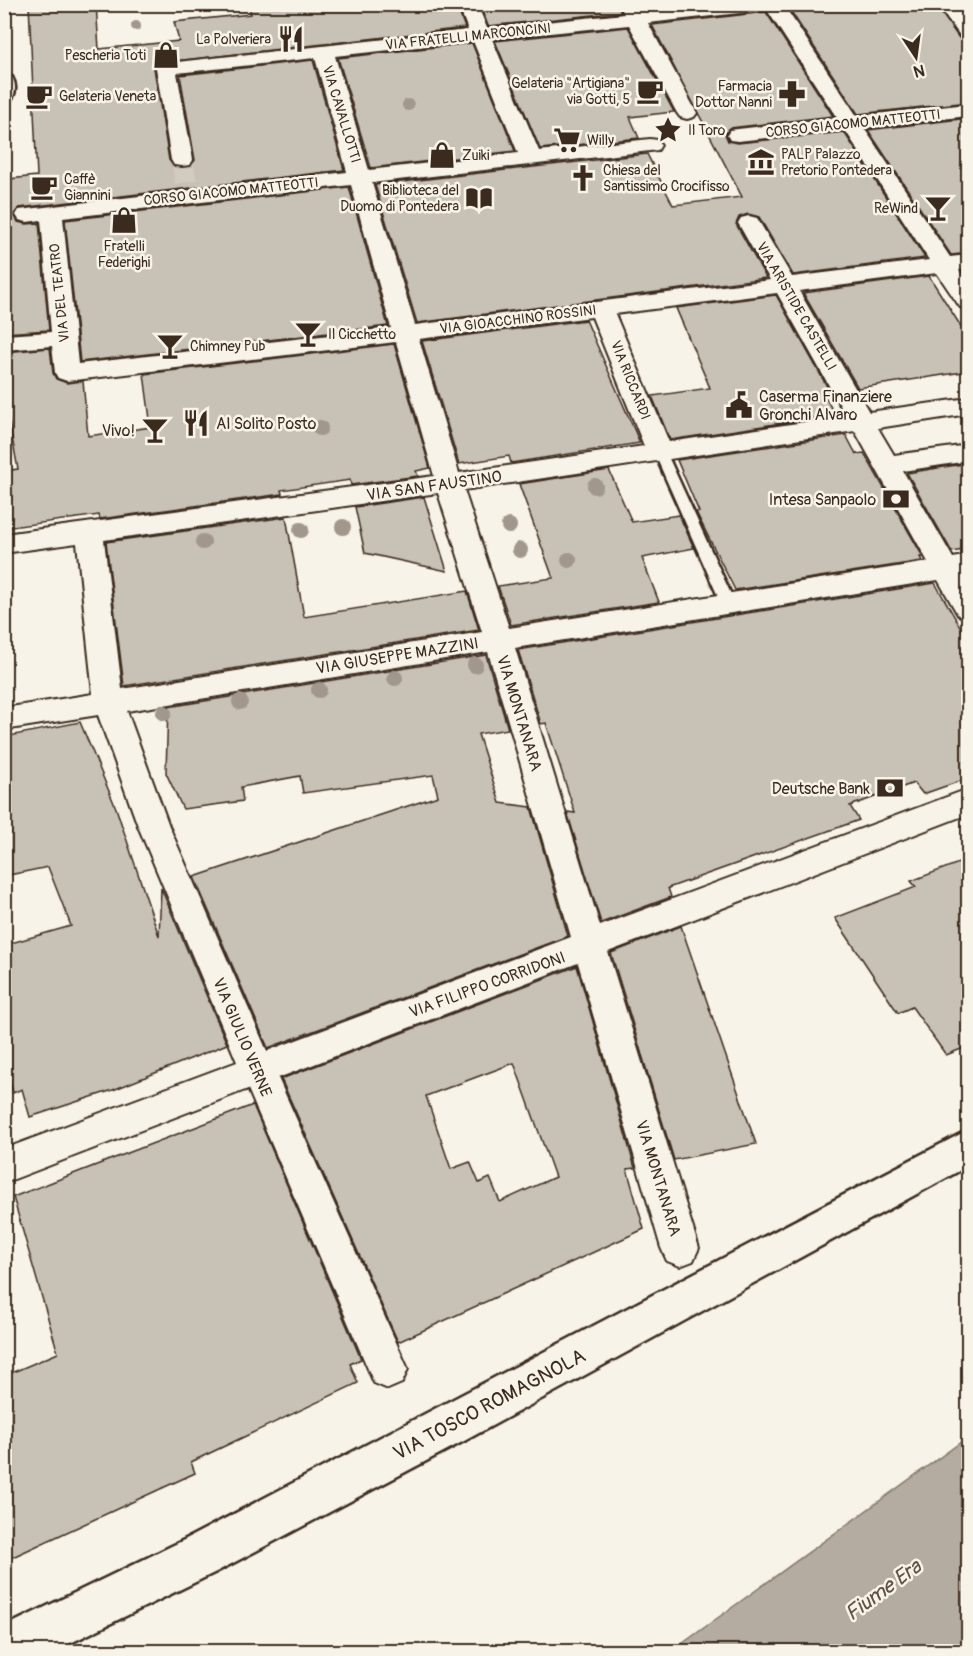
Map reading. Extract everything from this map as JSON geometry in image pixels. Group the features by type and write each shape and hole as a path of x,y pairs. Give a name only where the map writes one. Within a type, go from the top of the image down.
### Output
{"main road":[{"path":"4,82 4,94"},
{"name":"VIA TOSCO ROMAGNOLA","path":"4,1651 200,1556 451,1425 969,1147"}],"street":[{"path":"467,4 531,158"},
{"path":"771,4 852,123 957,264 969,302"},
{"name":"VIA FRATELLI MARCONCINI","path":"182,160 166,68 479,34 631,12 771,4"},
{"path":"946,4 969,33"},
{"path":"631,12 687,112"},
{"name":"VIA CAVALLOTTI","path":"323,51 360,177"},
{"name":"CORSO GIACOMO MATTEOTTI","path":"738,135 969,110"},
{"name":"CORSO GIACOMO MATTEOTTI","path":"27,215 187,192 360,177 650,145"},
{"name":"VIA MONTANARA","path":"360,177 448,483 498,639 680,1248"},
{"name":"VIA DEL TEATRO","path":"51,212 67,373"},
{"name":"VIA ARISTIDE CASTELLI","path":"749,223 887,465"},
{"name":"VIA GIOACCHINO ROSSINI","path":"67,373 957,264"},
{"name":"VIA RICCARDI","path":"601,309 660,452"},
{"path":"4,343 63,338"},
{"name":"VIA SAN FAUSTINO","path":"4,544 448,483 969,406"},
{"path":"969,453 887,465 957,567 969,608"},
{"name":"VIA GIULIO VERNE","path":"89,532 110,702 144,800 257,1070 388,1369"},
{"name":"VIA GIUSEPPE MAZZINI","path":"4,719 957,567"},
{"name":"VIA FILIPPO CORRIDONI","path":"4,1166 969,801"}],"lane":[{"path":"660,452 728,603"}],"water":[{"name":"Fiume Era","path":"968,1437 968,1639 951,1652 672,1651"}],"building":[{"path":"29,4 96,4 99,49 179,41 174,22 251,14 248,4 456,4 465,28 157,63 154,68 169,160 174,167 190,167 195,160 180,75 313,60 344,170 19,208 14,214 18,222 39,223 49,330 4,333 4,231 11,231 9,179 37,176"},
{"path":"480,4 617,4 621,12 488,26"},
{"path":"786,4 935,4 959,38 969,41 969,102 858,114"},
{"path":"766,12 833,116 730,128 725,134 728,141 738,143 844,132 925,258 793,275 759,217 748,214 739,217 736,224 766,278 417,323 375,185 647,154 673,205 742,197 652,25"},
{"path":"628,27 674,112 630,117 639,138 540,149 495,41"},
{"path":"472,43 515,151 371,168 338,58"},
{"path":"969,118 969,253 951,255 868,130"},
{"path":"349,187 388,326 80,362 65,220"},
{"path":"929,276 969,339 969,371 858,388 803,293"},
{"path":"776,295 830,392 823,393 835,415 670,440 652,396 710,388 676,308"},
{"path":"586,320 640,443 511,463 509,456 459,464 422,341"},
{"path":"394,344 430,468 416,471 418,476 351,485 350,480 281,490 282,494 100,519 99,515 4,528 4,471 18,469 4,396 4,352 50,348 53,373 56,379 67,383 83,381 88,436 151,427 144,374"},
{"path":"846,435 856,454 864,453 923,557 920,557 922,561 735,590 696,512 699,512 677,460"},
{"path":"969,463 969,549 952,552 907,473"},
{"path":"609,470 632,522 679,515 694,548 642,558 659,602 511,625 498,586 553,578 519,484"},
{"path":"424,497 447,571 365,553 355,507"},
{"path":"286,517 304,617 467,591 479,630 124,686 106,542"},
{"path":"935,583 969,642 969,778 923,794 914,783 850,806 859,820 668,888 671,897 601,923 567,812 575,813 546,723 541,724 518,650"},
{"path":"486,655 508,729 478,734 500,803 531,807 568,936 268,1048 194,877 438,796 433,775 303,793 300,776 241,787 243,801 183,809 166,773 168,707"},
{"path":"80,722 116,808 159,936 161,888 227,1044 113,1090 30,1117 22,1089 13,1093 4,1057 4,945 71,926 48,867 4,876 4,737"},
{"path":"969,859 969,1046 946,1055 912,1007 898,1013 835,918 916,887 911,881"},
{"path":"681,926 756,1144 674,1160 611,953"},
{"path":"577,966 635,1168 627,1169 644,1229 398,1342 281,1079","holes":["514,1063 555,1177 500,1202 490,1178 479,1183 470,1162 451,1169 426,1096"]},
{"path":"253,1105 361,1359 350,1364 358,1383 191,1462 195,1473 4,1561 4,1376 58,1353 13,1197"}],"tunnel":[{"path":"182,160 187,187"}],"place":[{"name":"La Polveriera","path":"291,39"},
{"name":"Pescheria Toti","path":"166,55"},
{"name":"Gelateria \"Artigiana\" via Gotti, 5","path":"650,91"},
{"name":"Farmacia Dottor Nanni","path":"792,94"},
{"name":"Gelateria Veneta","path":"39,96"},
{"name":"Il Toro","path":"668,130"},
{"name":"Willy","path":"567,140"},
{"name":"Zuiki","path":"442,155"},
{"name":"PALP Palazzo Pretorio Pontedera","path":"761,162"},
{"name":"Chiesa del Santissimo Crocifisso","path":"583,178"},
{"name":"Caffè Giannini","path":"44,187"},
{"name":"Biblioteca del Duomo di Pontedera","path":"479,198"},
{"name":"ReWind","path":"938,208"},
{"name":"Fratelli Federighi","path":"124,220"},
{"name":"Il Cicchetto","path":"308,334"},
{"name":"Chimney Pub","path":"170,346"},
{"name":"Caserma Finanziere Gronchi Alvaro","path":"739,405"},
{"name":"Al Solito Posto","path":"196,423"},
{"name":"Vivo!","path":"155,430"},
{"name":"Intesa Sanpaolo","path":"896,499"},
{"name":"Deutsche Bank","path":"890,788"}]}
